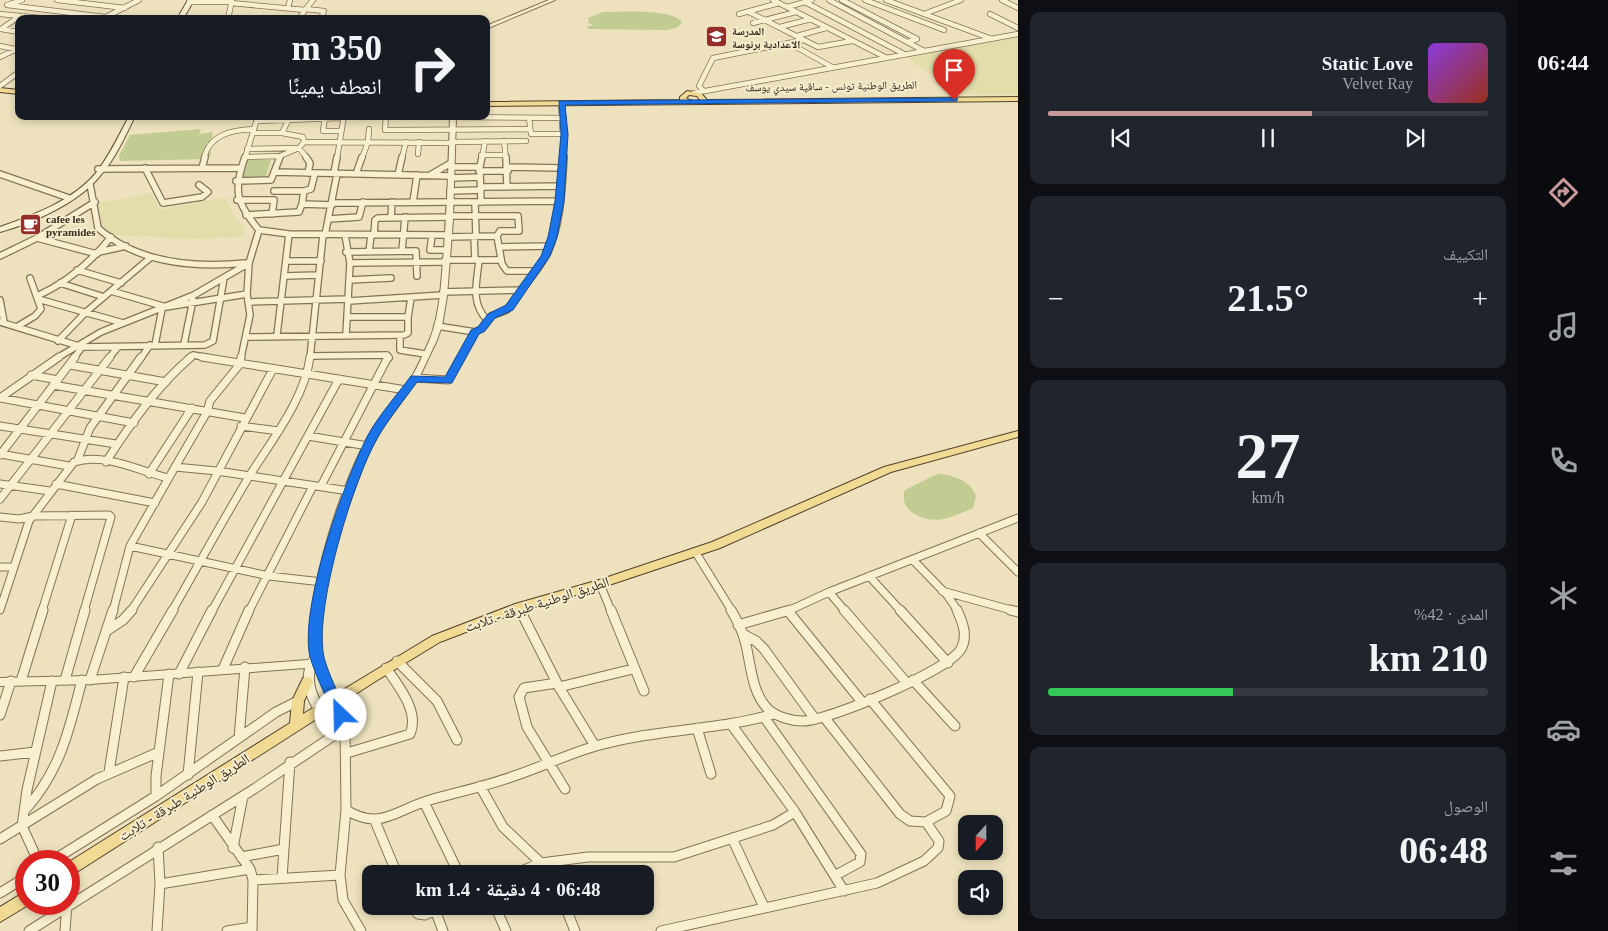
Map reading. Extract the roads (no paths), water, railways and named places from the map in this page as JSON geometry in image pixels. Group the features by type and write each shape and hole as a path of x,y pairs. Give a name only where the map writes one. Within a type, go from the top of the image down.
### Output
{"main road":[{"path":"182,15 190,1"},
{"path":"0,90 15,92"},
{"path":"490,100 651,98 700,94"},
{"path":"490,104 689,102 700,94"},
{"name":"الطريق الوطنية تونس - ساقية سيدي يوسف","path":"700,94 1018,95"},
{"name":"الطريق الوطنية تونس - ساقية سيدي يوسف","path":"700,94 1018,99"},
{"path":"684,95 682,99 689,102"},
{"path":"68,197 100,169 125,120"},
{"path":"0,229 68,197 90,184 130,120"},
{"name":"الطريق الوطنية طبرقة - تلابت","path":"80,864 397,661 436,639 519,607 600,584 696,553 888,469 1018,434"},
{"path":"296,726 298,701 307,682"},
{"path":"0,915 15,905"}],"street":[{"path":"0,8 22,0"},
{"path":"58,0 125,8"},
{"path":"99,4 105,0"},
{"path":"110,15 139,0"},
{"path":"288,8 290,0"},
{"path":"302,15 313,0"},
{"path":"490,26 553,0"},
{"path":"773,0 886,58"},
{"path":"786,7 812,0"},
{"path":"829,0 924,51"},
{"path":"842,0 917,39 908,42"},
{"path":"866,0 944,30"},
{"path":"886,0 992,39"},
{"path":"924,14 961,0"},
{"path":"1002,0 1018,8"},
{"path":"190,1 232,2 324,11 322,15"},
{"path":"229,15 232,2"},
{"path":"805,2 904,54"},
{"path":"739,14 779,3"},
{"path":"7,5 87,15"},
{"path":"749,12 818,48 853,40"},
{"path":"753,23 796,12"},
{"path":"0,14 15,16"},
{"path":"990,14 1018,28"},
{"path":"15,19 1,29 15,31"},
{"path":"780,27 811,19"},
{"path":"798,36 826,28"},
{"path":"0,34 6,30"},
{"path":"804,40 713,58 699,86 700,94 832,67 1018,34"},
{"path":"789,43 832,67"},
{"path":"0,46 15,49"},
{"path":"0,57 15,50"},
{"path":"0,90 15,76"},
{"path":"415,378 448,380 475,332 481,329 487,320 507,310 536,271 550,246 560,201 564,134 564,118 561,103"},
{"path":"490,130 491,118 564,118"},
{"path":"529,118 530,134 564,134"},
{"path":"257,120 236,181 237,200 246,215 259,230 289,234 324,235 497,236"},
{"path":"282,133 290,120"},
{"path":"325,120 323,130 341,131"},
{"path":"109,772 129,677 201,562 278,431 308,374 324,235 332,204 343,120"},
{"path":"385,120 384,130 530,129"},
{"path":"320,710 309,693 307,682 315,660 317,615 322,582 349,491 368,446 378,428 415,378 433,340 443,294 450,217 453,120"},
{"path":"356,174 368,142 369,129"},
{"path":"202,168 207,147 233,130 282,133 303,137 304,142"},
{"path":"394,142 399,130"},
{"path":"418,154 426,130"},
{"path":"480,130 482,141 479,172 481,188 475,216 477,291 478,310 487,320"},
{"path":"507,130 505,141 507,169 504,188 508,216"},
{"path":"245,157 280,156 298,148 304,142 526,141"},
{"path":"398,175 406,142"},
{"path":"247,149 298,148"},
{"path":"298,148 310,163 308,173"},
{"path":"481,155 505,155"},
{"path":"271,180 280,156"},
{"path":"145,168 163,203 202,197 208,192 199,185"},
{"path":"100,169 240,168"},
{"path":"274,172 416,175 451,171 479,172 507,169 562,168"},
{"path":"431,174 451,171 479,172"},
{"path":"274,191 310,190 315,173"},
{"path":"0,174 68,197"},
{"path":"416,175 416,202 419,217"},
{"path":"236,181 271,180"},
{"path":"271,180 275,185 272,199 275,201 272,214"},
{"path":"90,184 98,228 126,246 150,258 181,266 249,263"},
{"path":"450,190 560,186"},
{"path":"246,215 299,212 304,191"},
{"path":"237,200 272,199"},
{"path":"302,204 560,201"},
{"path":"0,256 37,238 94,202"},
{"path":"329,218 359,218 363,202"},
{"path":"391,218 392,202"},
{"path":"369,252 375,220 405,217 518,216 519,231 500,231 497,236 501,260 507,271 536,271"},
{"path":"402,251 405,217"},
{"path":"25,810 39,795 61,761 86,680 108,630 130,546 207,412 210,401 240,364 247,337 250,312 247,294 249,263 259,230"},
{"path":"277,336 283,300 289,234"},
{"path":"345,235 346,252 350,264 349,317 346,334"},
{"path":"432,236 430,250 446,250"},
{"path":"38,298 98,253 111,237"},
{"path":"37,238 98,253 126,246"},
{"path":"499,247 550,246"},
{"path":"346,252 416,251 417,276"},
{"path":"58,341 86,312 150,258"},
{"path":"286,261 321,260"},
{"path":"350,264 501,260"},
{"path":"134,423 0,398 74,346 124,323 194,295 249,263"},
{"path":"77,270 121,283"},
{"path":"285,276 319,275"},
{"path":"18,326 38,314 41,309 30,278"},
{"path":"0,300 2,322 74,346 201,345 213,341 224,278"},
{"path":"349,280 391,278"},
{"path":"60,283 104,297"},
{"path":"249,302 411,298 477,291 521,290"},
{"path":"111,291 164,308 247,294"},
{"path":"184,344 194,295"},
{"path":"38,298 124,323"},
{"path":"247,337 346,334 400,336 408,333 411,298"},
{"path":"0,610 13,566 33,516 50,491 78,459 84,439 114,394 152,345 164,308"},
{"path":"349,317 408,317"},
{"path":"436,326 475,332"},
{"path":"400,336 400,350 425,354"},
{"path":"106,462 116,444 166,382 194,355 201,345"},
{"path":"70,466 0,454 39,406 82,347"},
{"path":"0,499 118,347"},
{"path":"223,669 245,618 389,359 388,356 343,354 310,356"},
{"path":"194,355 406,390"},
{"path":"70,365 166,382"},
{"path":"108,630 123,620 134,608 202,502 245,418 273,369"},
{"path":"31,375 84,391 114,394 245,418"},
{"path":"156,796 159,752 174,674 236,569 339,379"},
{"path":"0,389 10,391"},
{"path":"148,474 192,408"},
{"path":"0,426 116,444"},
{"path":"241,426 278,431"},
{"path":"308,436 368,446"},
{"path":"78,459 106,462 168,478"},
{"path":"176,467 217,471 349,491"},
{"path":"0,484 50,491"},
{"path":"56,484 155,503"},
{"path":"0,716 10,681 72,515"},
{"path":"0,517 19,519 33,516 72,515 109,515 111,517 65,680"},
{"path":"738,625 788,610 868,576 1017,519"},
{"path":"979,533 1018,572"},
{"path":"130,546 269,576 322,582"},
{"path":"696,553 743,634 757,688 764,703 774,714"},
{"path":"346,810 361,819 374,820 424,802 549,763 594,746 655,733 731,724 774,714 806,721 866,700 910,681 948,663 958,656 966,633 959,611 913,560"},
{"path":"0,567 13,566"},
{"path":"868,576 948,663"},
{"path":"600,584 633,669 644,691"},
{"path":"942,591 1018,610"},
{"path":"828,592 910,681 955,726"},
{"path":"519,607 558,685 594,746"},
{"path":"743,634 764,649 900,814 910,821 926,822 946,811 950,796 788,610"},
{"path":"10,681 86,680 174,674 315,660"},
{"path":"315,660 345,728 347,753 346,810 340,874 343,900 361,931"},
{"path":"397,661 435,698 457,740"},
{"path":"240,738 246,667"},
{"path":"347,753 402,737 413,730 414,724 402,693 386,668"},
{"path":"565,789 527,727 520,693 524,688 558,685 633,669"},
{"path":"188,775 198,672"},
{"path":"33,850 22,826 35,752 52,681"},
{"path":"70,850 188,775 276,712 298,701"},
{"path":"764,717 861,854 860,862 836,875"},
{"path":"731,724 795,812 836,875 844,891"},
{"path":"80,896 158,846 243,796 290,762 345,728"},
{"path":"697,728 711,774"},
{"path":"0,756 35,752"},
{"path":"0,838 109,772 137,759 159,752"},
{"path":"282,878 290,762"},
{"path":"480,786 503,827 541,863"},
{"path":"233,848 243,796"},
{"path":"424,802 455,865"},
{"path":"536,865 600,856 666,858 773,825 795,812"},
{"path":"212,815 233,848 250,869 253,880 252,929 226,931"},
{"path":"374,820 393,865"},
{"path":"662,931 877,883 924,861 940,845 926,822"},
{"path":"732,838 764,907"},
{"path":"157,931 160,884 158,846"},
{"path":"241,857 284,849"},
{"path":"160,884 250,869"},
{"path":"253,880 340,874"},
{"path":"0,893 15,884"},
{"path":"29,931 52,915"},
{"path":"65,931 66,915"},
{"path":"440,915 443,931"},
{"path":"499,915 506,931"},
{"path":"569,915 575,931"}],"place":[{"name":"المدرسة الاعدادية برنوسة","path":"716,37"},
{"name":"cafee les pyramides","path":"30,225"}]}
